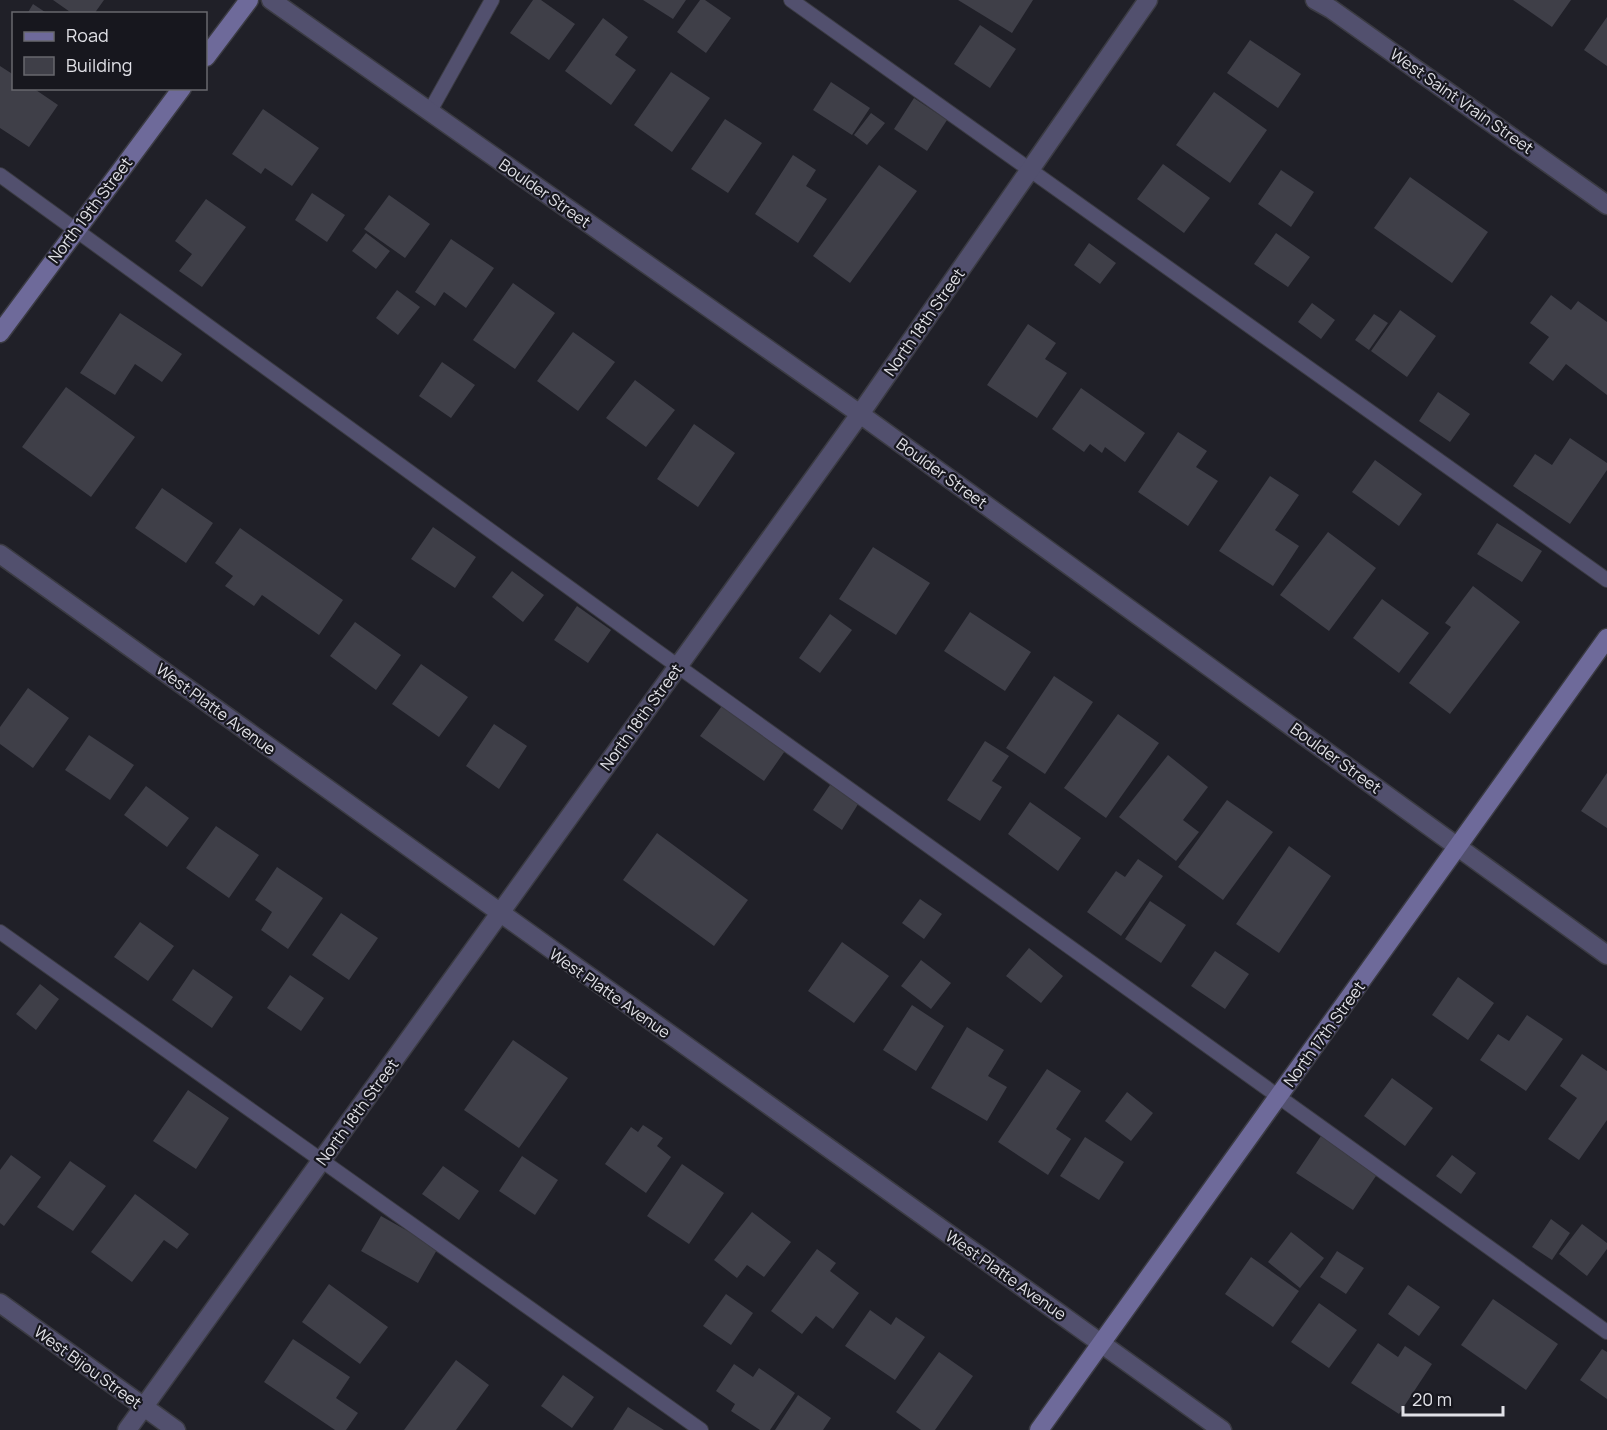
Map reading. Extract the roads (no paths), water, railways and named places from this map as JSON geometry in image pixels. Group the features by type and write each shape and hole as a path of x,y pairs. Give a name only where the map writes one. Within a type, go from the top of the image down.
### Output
{"street":[{"path":"207,56 249,0"},
{"name":"Boulder Street","path":"271,0 860,414 1607,955"},
{"name":"North 18th Street","path":"127,1430 860,414 1148,0"},
{"name":"West Saint Vrain Street","path":"1315,0 1331,9 1607,205"},
{"name":"North 19th Street","path":"0,333 74,230 180,90"},
{"name":"West Platte Avenue","path":"0,554 499,914 1222,1430"},
{"name":"North 17th Street","path":"1039,1430 1607,638"},
{"name":"West Bijou Street","path":"0,1303 176,1430"}],"lane":[{"path":"430,111 492,0"},
{"path":"791,0 1607,580"},
{"path":"0,175 678,667 1280,1095 1607,1332"},
{"path":"0,932 701,1430"}]}
